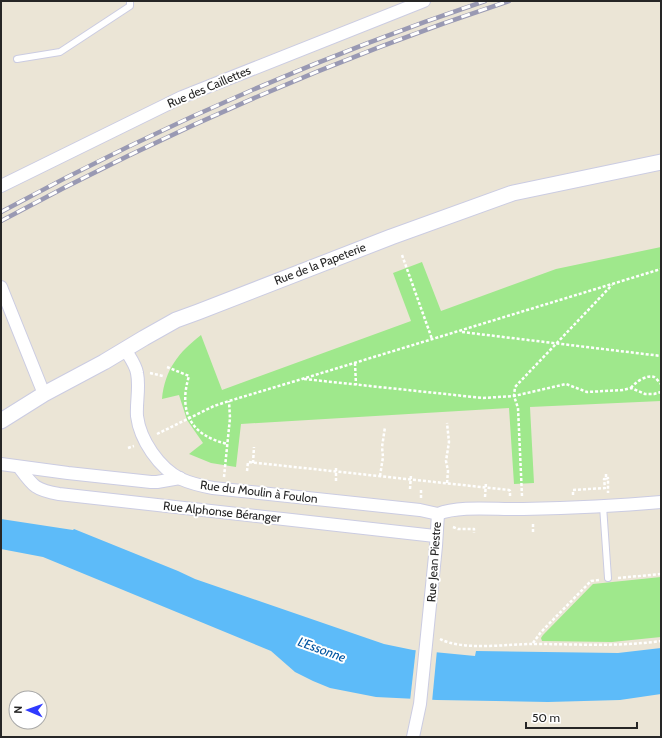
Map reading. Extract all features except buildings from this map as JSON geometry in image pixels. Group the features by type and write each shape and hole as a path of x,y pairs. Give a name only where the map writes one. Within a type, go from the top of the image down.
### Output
{"street":[{"name":"Rue des Caillettes","path":"1,186 182,97 424,1"},
{"name":"Rue de la Papeterie","path":"1,420 44,394 176,320 383,240 513,193 661,162"},
{"path":"1,287 44,394"},
{"name":"Rue du Moulin à Foulon","path":"125,349 137,372 137,416 144,440 169,471 180,478 193,484 213,488 420,510 438,514"},
{"path":"1,464 151,482 180,478"},
{"name":"Rue Alphonse Béranger","path":"20,467 35,487 46,492 436,536"},
{"name":"Rue Jean Piestre","path":"413,737 417,724 427,645 438,514 450,509 522,509 661,502"}],"lane":[{"path":"17,59 60,52 130,6 130,1"},
{"path":"603,506 608,578"}],"path":[{"path":"402,255 432,339"},
{"path":"152,436 229,400 661,269"},
{"path":"522,497 518,408 514,396 516,387 579,318 613,284"},
{"path":"459,331 661,356"},
{"path":"355,363 356,385"},
{"path":"167,367 190,376 185,400 190,418 199,432 207,438 228,444"},
{"path":"149,373 163,376"},
{"path":"302,379 483,398 514,396 566,384 587,392 623,390 630,388 636,381 652,376 655,377 661,384"},
{"path":"630,388 645,394 661,392"},
{"path":"226,466 230,418 229,400"},
{"path":"447,423 449,442 446,460 448,471 447,483"},
{"path":"380,476 385,426"},
{"path":"253,463 254,447"},
{"path":"247,471 248,462 510,490 510,494"},
{"path":"336,466 336,481"},
{"path":"410,489 411,474"},
{"path":"573,492 573,490 604,488 604,479 606,479 606,474"},
{"path":"606,479 608,478 608,491"},
{"path":"485,493 486,482"},
{"path":"533,525 533,532"},
{"path":"453,527 458,529 474,530 474,533"},
{"path":"533,644 541,632 591,580 661,574"},
{"path":"440,639 446,642 476,646 533,644 610,645 661,641"}],"green space":[{"path":"661,247 661,401 530,407 534,483 514,484 509,408 241,424 236,467 211,463 189,454 203,443 187,420 179,395 162,399 166,379 174,362 193,341 201,335 222,390 411,321 393,273 422,262 441,311 556,269"},
{"path":"661,577 661,637 612,642 542,641 541,638 543,635 593,584"}],"water":[{"name":"L'Essonne","path":"1,519 74,529 195,579 384,644 413,650 475,656 476,651 618,653 661,648 661,694 620,700 548,702 437,700 376,697 330,688 295,672 271,651 43,557 1,549"}],"pier":[{"path":"416,648 437,650 432,702 410,701"}],"railway":[{"path":"1,212 119,151 238,96 361,46 485,1"},
{"path":"1,221 124,158 250,100 378,47 509,1"}]}
